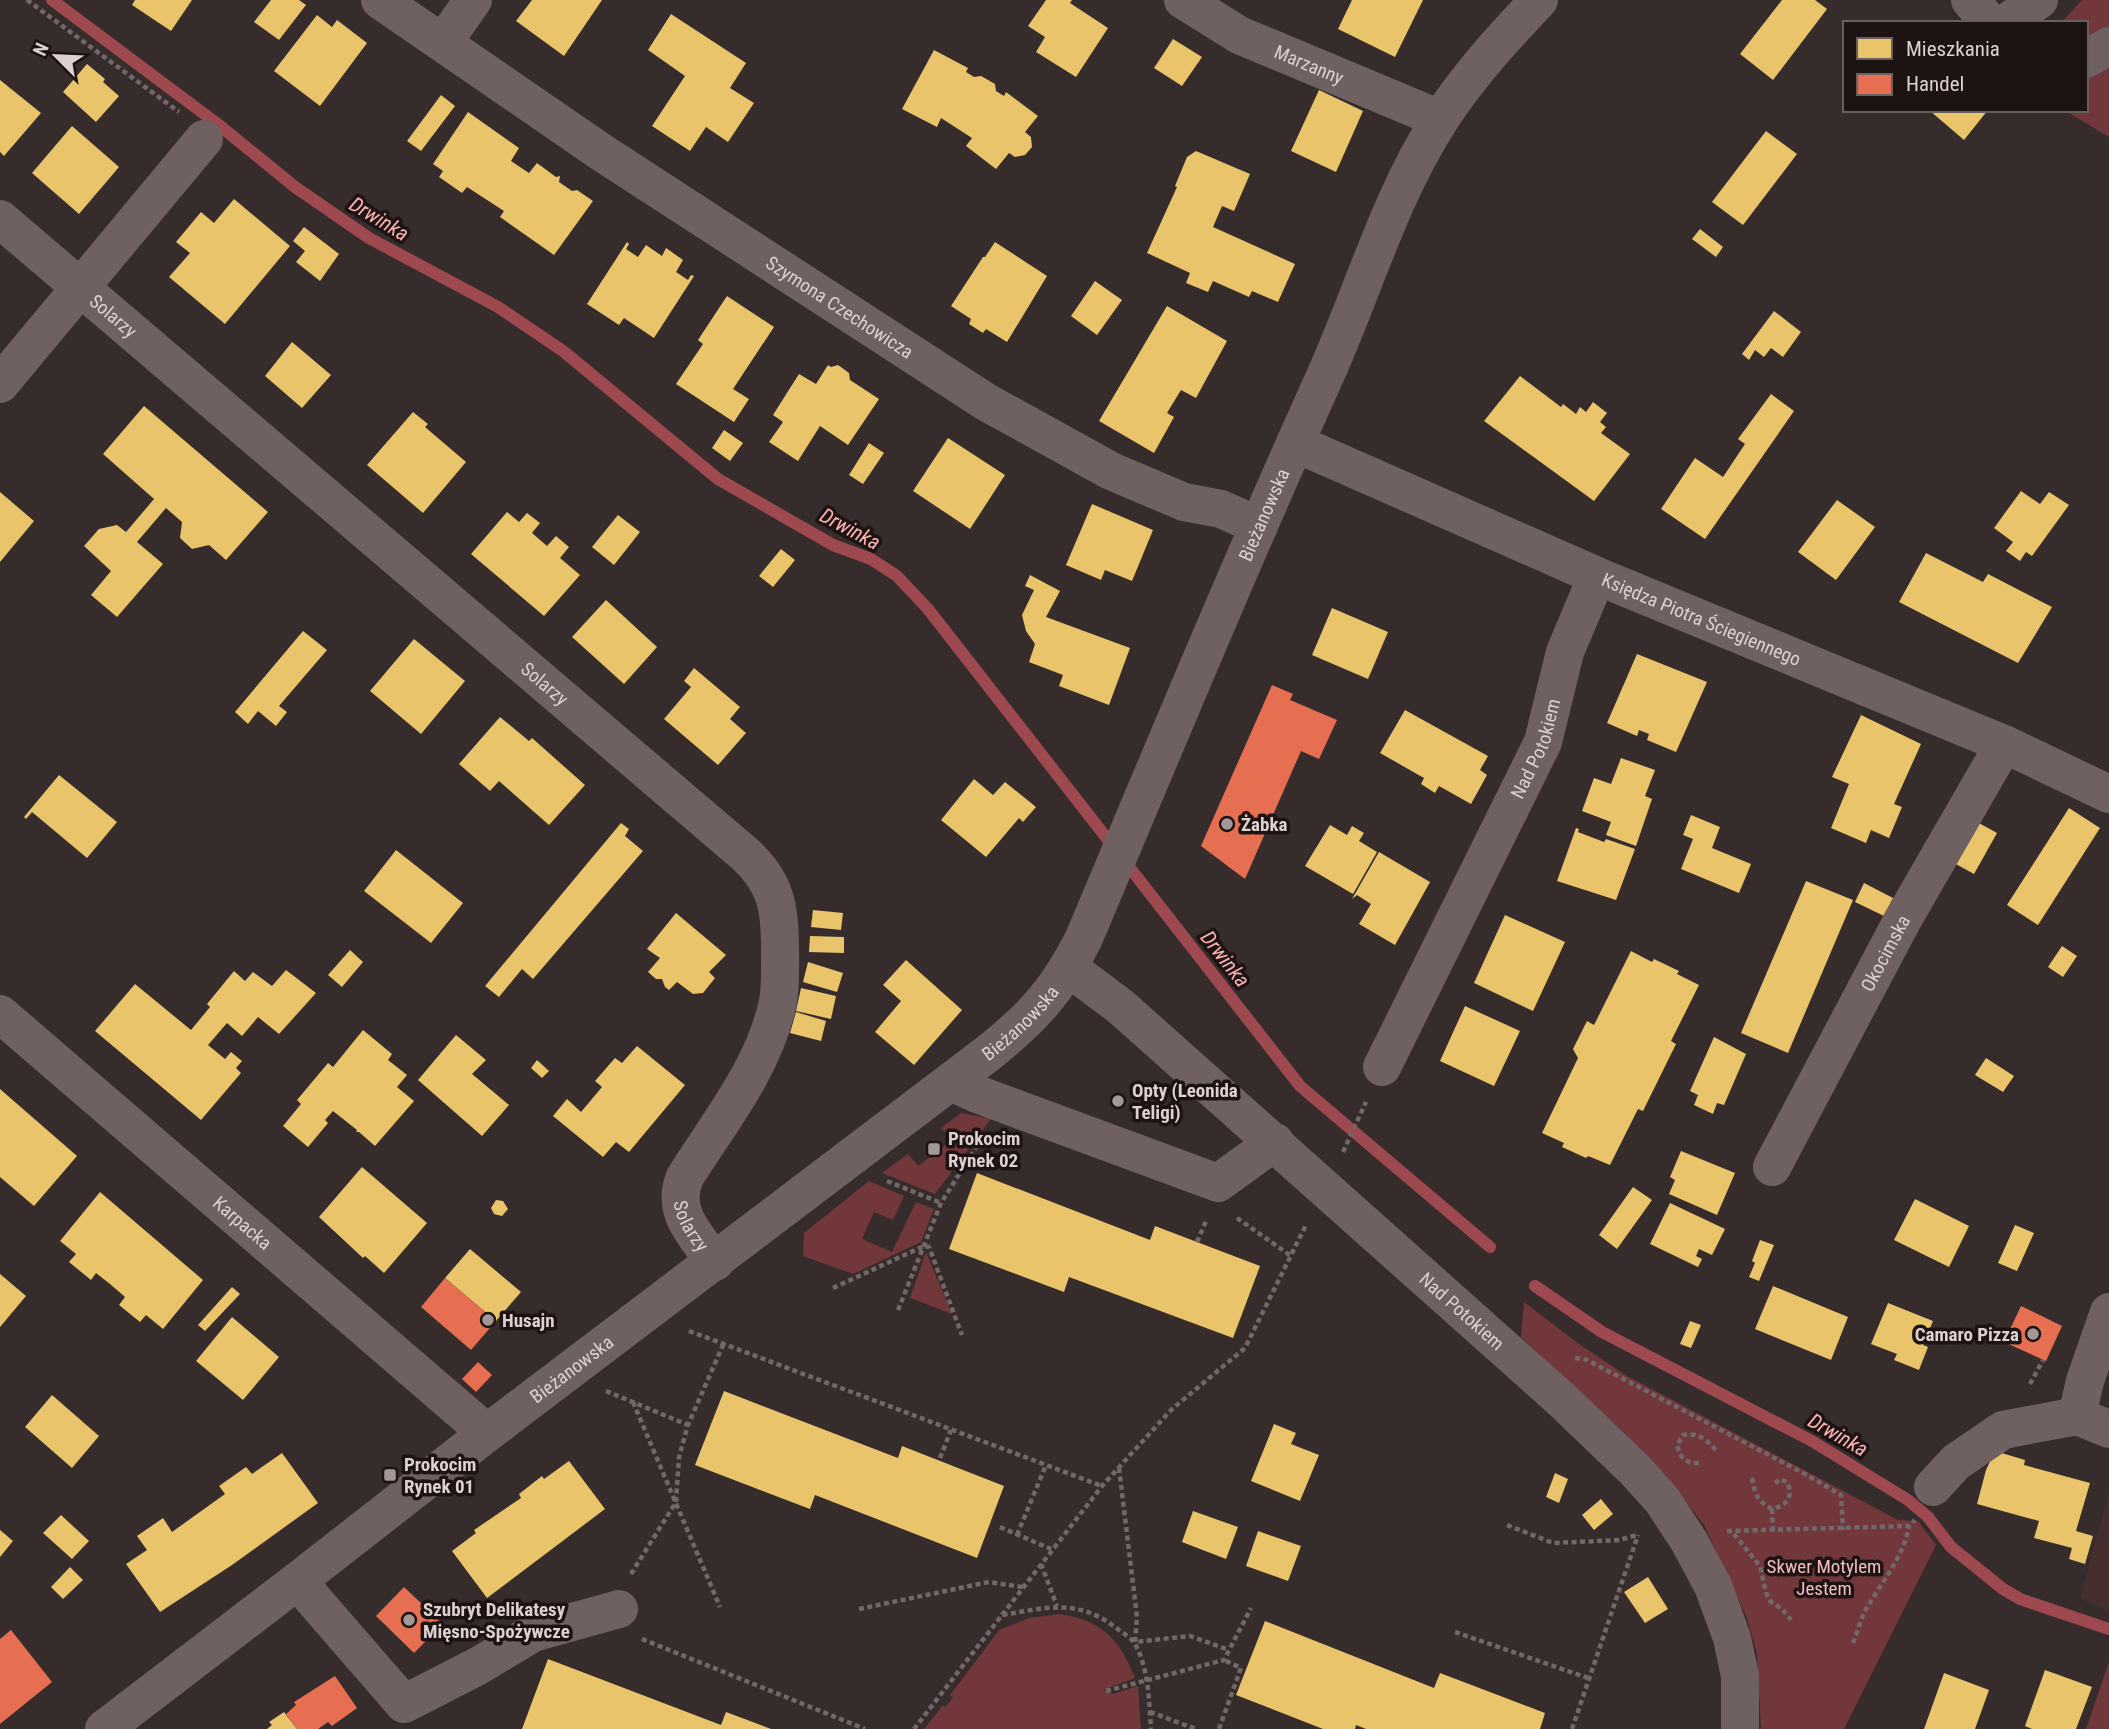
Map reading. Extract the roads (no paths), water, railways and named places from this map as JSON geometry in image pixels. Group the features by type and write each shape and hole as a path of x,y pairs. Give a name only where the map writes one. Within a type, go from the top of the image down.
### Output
{"street":[{"name":"Szymona Czechowicza","path":"380,0 601,152 986,402 1111,471 1184,502 1220,509 1259,526"},
{"path":"443,43 472,0"},
{"name":"Marzanny","path":"1183,0 1239,35 1440,119"},
{"name":"Bieżanowska","path":"104,1729 487,1433 951,1082 1048,999 1069,968 1109,877 1339,345 1405,184 1440,119 1488,56 1539,0"},
{"path":"1970,0 1988,21"},
{"path":"2009,21 2039,0"},
{"path":"2088,59 2109,46"},
{"path":"0,384 204,139"},
{"name":"Solarzy","path":"0,219 746,855 765,875 779,919 778,1002 751,1074 685,1177 679,1191 680,1208 684,1218 715,1262"},
{"name":"Księdza Piotra Ściegiennego","path":"1295,443 1597,576 2004,744 2109,794"},
{"name":"Nad Potokiem","path":"1382,1067 1543,742 1565,652 1597,576"},
{"name":"Okocimska","path":"1772,1167 1902,921 2004,744"},
{"name":"Nad Potokiem","path":"1069,968 1121,1007 1275,1142 1324,1190 1562,1400 1635,1470 1662,1500 1689,1541 1713,1586 1732,1638 1740,1676 1740,1729"},
{"name":"Karpacka","path":"0,1014 487,1433"},
{"path":"951,1082 1003,1104 1219,1183 1275,1142"},
{"path":"1933,1488 1956,1462 2003,1430 2093,1422 2085,1381 2109,1312"},
{"path":"300,1580 411,1716 478,1666 533,1633 605,1614"}],"waterway":[{"name":"Drwinka","path":"52,0 219,125 295,187 369,238 498,307 563,351 718,479 833,545 871,559 897,576 928,609 1300,1086 1490,1247"},
{"name":"Drwinka","path":"1535,1286 1602,1332 1812,1441 1908,1500 1928,1517 1951,1547 2003,1589 2020,1599 2109,1629"}],"place":[{"name":"Żabka","path":"1227,824"},
{"name":"Opty (Leonida Teligi)","path":"1118,1101"},
{"name":"Prokocim Rynek 02","path":"934,1149"},
{"name":"Husajn","path":"488,1320"},
{"name":"Camaro Pizza","path":"2033,1334"},
{"name":"Prokocim Rynek 01","path":"390,1475"},
{"name":"Szubryt Delikatesy Mięsno-Spożywcze","path":"409,1620"}],"park label":[{"name":"Skwer Motylem Jestem","path":"1824,1577"}]}
